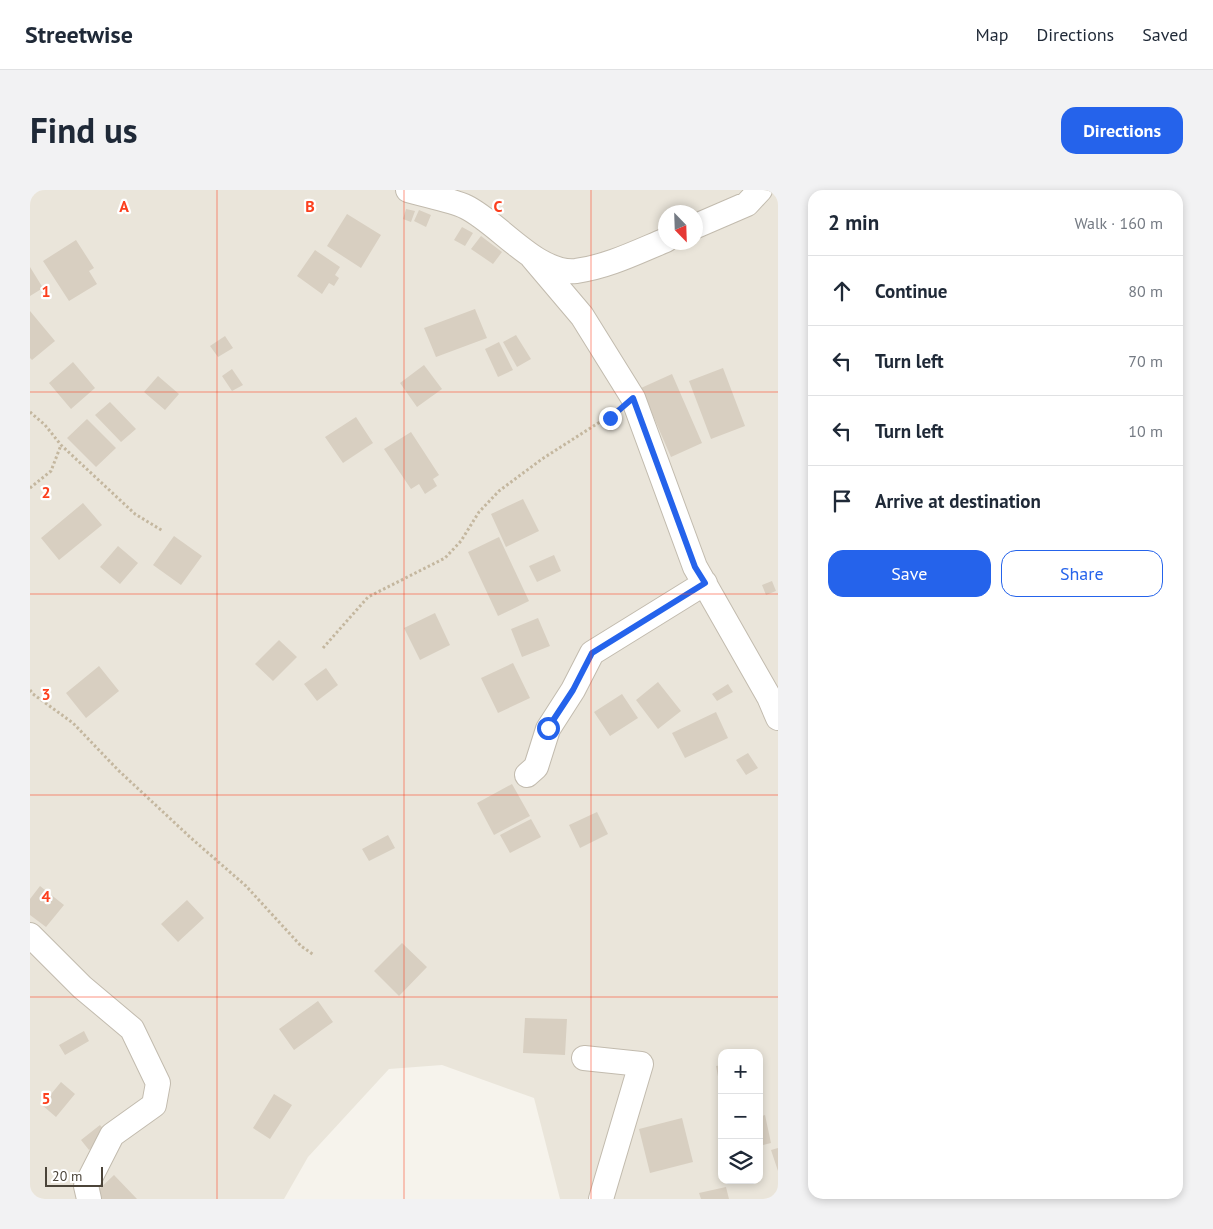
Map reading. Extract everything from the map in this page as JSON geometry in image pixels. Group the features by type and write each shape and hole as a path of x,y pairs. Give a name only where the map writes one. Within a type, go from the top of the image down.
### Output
{"street":[{"path":"408,190 466,207 512,240 532,257 582,316 633,398 695,567 769,696 778,718"},
{"path":"703,223 747,204 760,190"},
{"path":"532,257 558,269 574,271 609,263 658,243"},
{"path":"526,775 536,767 548,728 573,690 592,653 705,583"},
{"path":"30,936 82,987 132,1029 158,1083 154,1105 112,1135 86,1186 89,1199"},
{"path":"584,1058 641,1064 601,1199"}],"path":[{"path":"323,648 368,597 445,558 461,542 479,512 499,491 542,459 610,418 633,398"},
{"path":"30,412 46,425 61,445 135,514 162,531"},
{"path":"30,488 51,471 61,445"},
{"path":"30,690 73,723 118,770 190,838 246,886 301,946 314,955"}],"shaded area":[{"path":"30,190 778,190 778,1199 560,1199 534,1098 442,1065 389,1069 308,1157 284,1199 30,1199"}],"building":[{"path":"406,209 415,211 411,222 403,219"},
{"path":"419,210 431,215 426,227 414,221"},
{"path":"347,214 381,235 361,268 327,246"},
{"path":"462,227 473,233 465,246 454,240"},
{"path":"481,236 502,252 493,264 471,249"},
{"path":"76,240 94,268 89,271 97,284 69,301 43,261"},
{"path":"315,250 340,267 335,275 339,278 334,286 329,283 322,294 297,276"},
{"path":"30,267 43,288 30,296"},
{"path":"475,309 487,338 436,357 424,328"},
{"path":"30,311 55,341 32,360 30,358"},
{"path":"516,335 531,359 517,367 503,342"},
{"path":"225,336 233,348 218,357 210,346"},
{"path":"499,342 513,370 498,377 485,349"},
{"path":"73,362 95,388 71,409 49,383"},
{"path":"424,365 442,389 417,407 400,383"},
{"path":"723,368 745,426 711,439 689,381"},
{"path":"232,369 243,385 232,391 222,376"},
{"path":"672,374 702,443 671,457 641,388"},
{"path":"158,376 179,394 165,410 144,392"},
{"path":"110,402 136,429 121,442 95,415"},
{"path":"356,417 373,443 343,463 325,437"},
{"path":"87,419 116,448 96,467 67,438"},
{"path":"411,432 439,475 433,479 437,486 425,494 419,484 411,489 384,449"},
{"path":"523,499 539,531 506,547 491,514"},
{"path":"83,503 102,525 59,560 41,538"},
{"path":"174,536 202,556 181,585 153,565"},
{"path":"499,537 529,601 498,616 468,552"},
{"path":"118,546 138,563 120,584 100,567"},
{"path":"554,555 561,571 537,582 529,566"},
{"path":"772,581 776,591 766,595 762,585"},
{"path":"435,613 450,645 420,660 404,628"},
{"path":"538,618 550,646 522,657 511,629"},
{"path":"279,640 297,657 273,681 255,664"},
{"path":"513,663 530,698 498,713 481,678"},
{"path":"99,666 119,691 86,718 66,693"},
{"path":"326,668 338,685 317,701 304,684"},
{"path":"658,682 681,711 658,729 636,700"},
{"path":"728,684 733,692 717,701 712,694"},
{"path":"622,694 638,718 610,736 594,712"},
{"path":"716,712 728,738 685,758 672,733"},
{"path":"748,753 758,768 746,775 736,760"},
{"path":"512,784 530,816 494,835 477,803"},
{"path":"597,812 608,834 580,848 569,825"},
{"path":"531,819 541,837 510,853 500,835"},
{"path":"388,835 395,848 369,861 362,849"},
{"path":"40,886 64,905 46,927 30,915 30,899"},
{"path":"187,900 204,918 178,942 161,924"},
{"path":"402,943 427,967 399,996 374,971"},
{"path":"318,1001 333,1022 294,1050 279,1029"},
{"path":"525,1018 567,1019 565,1055 523,1053"},
{"path":"84,1031 89,1041 65,1055 59,1045"},
{"path":"61,1082 75,1094 56,1117 42,1105"},
{"path":"274,1094 292,1105 270,1139 253,1128"},
{"path":"765,1115 771,1143 763,1145 763,1139 763,1116"},
{"path":"682,1118 693,1162 650,1173 639,1129"},
{"path":"100,1125 108,1135 89,1150 81,1140"},
{"path":"778,1148 778,1171 771,1150"},
{"path":"114,1175 137,1199 93,1199 91,1197"},
{"path":"726,1187 729,1199 701,1199 699,1193"}],"route":[{"path":"548,728 573,690 592,653 705,583 695,567 633,398 610,418"}]}
